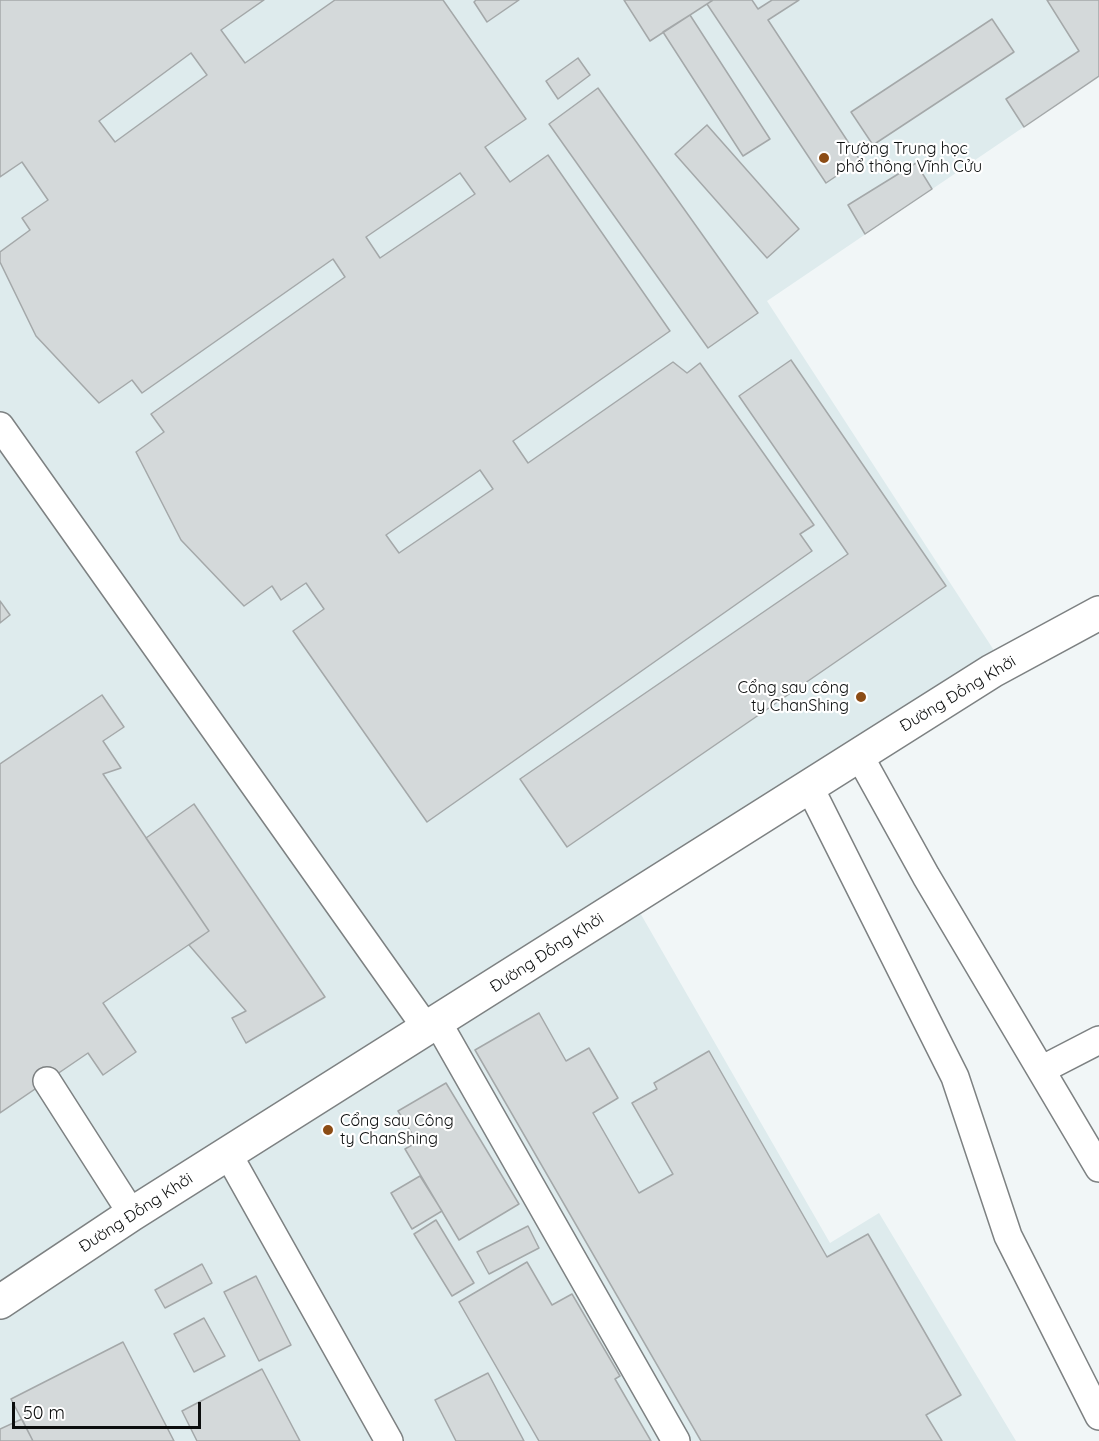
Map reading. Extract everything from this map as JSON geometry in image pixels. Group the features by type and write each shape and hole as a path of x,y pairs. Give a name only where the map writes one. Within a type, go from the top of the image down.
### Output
{"main road":[{"name":"Đường Đồng Khởi","path":"2,1295 433,1026 992,671 1099,613"}],"lane":[{"path":"0,426 433,1026 676,1441"},
{"path":"860,754 926,876 1099,1167"},
{"path":"809,786 955,1077 1008,1236 1099,1416"},
{"path":"1041,1070 1099,1040"},
{"path":"47,1081 132,1214"},
{"path":"228,1154 389,1441"}],"shaded area":[{"path":"0,0 1099,0 1099,76 767,301 995,652 0,1284"},
{"path":"639,911 830,1243 879,1213 1016,1441 0,1441 0,1319 139,1227"}],"building":[{"path":"0,0 264,0 221,30 245,63 335,0 443,0 526,119 485,147 510,182 548,155 670,331 513,441 528,463 673,362 687,373 700,363 814,525 800,534 812,551 427,822 293,631 324,609 306,583 281,600 272,586 244,606 181,540 136,452 164,432 151,414 345,277 333,259 142,393 132,380 99,403 36,336 0,262 0,252 30,230 22,218 48,200 22,162 0,177","holes":["191,53 207,75 115,142 99,121","460,173 475,194 380,258 366,237","480,470 493,489 399,553 386,535"]},
{"path":"476,0 519,0 487,22 474,2"},
{"path":"624,0 713,0 650,41"},
{"path":"713,0 752,0 758,9 772,0 799,0 768,20 860,160 826,183 707,4"},
{"path":"1047,0 1099,0 1099,76 1024,127 1006,99 1079,51"},
{"path":"690,15 770,139 743,156 663,32"},
{"path":"992,19 1014,52 873,145 851,112"},
{"path":"578,58 590,75 558,99 546,81"},
{"path":"598,88 758,313 708,348 549,124"},
{"path":"707,125 799,229 767,258 675,154"},
{"path":"916,163 932,189 865,234 848,205"},
{"path":"791,360 946,586 567,847 520,779 848,554 739,396"},
{"path":"0,601 10,615 0,623"},
{"path":"102,695 124,727 103,741 121,768 103,774 209,931 103,1003 136,1052 103,1075 88,1053 0,1113 0,764"},
{"path":"194,804 325,997 246,1043 232,1018 246,1011 189,945 209,931 146,838"},
{"path":"539,1013 566,1061 589,1048 618,1098 593,1113 639,1193 673,1174 632,1103 657,1089 654,1083 709,1051 827,1257 868,1234 961,1395 926,1415 942,1441 701,1441 475,1050"},
{"path":"446,1083 519,1204 459,1240 405,1149 417,1142 398,1111"},
{"path":"420,1176 442,1211 412,1229 391,1193"},
{"path":"436,1220 474,1283 452,1296 414,1234"},
{"path":"528,1226 539,1248 489,1274 477,1252"},
{"path":"527,1262 552,1305 572,1294 620,1376 615,1379 651,1441 539,1441 459,1302"},
{"path":"202,1264 212,1283 165,1308 155,1290"},
{"path":"256,1276 291,1345 259,1361 224,1292"},
{"path":"204,1318 225,1356 194,1372 174,1334"},
{"path":"123,1342 174,1441 33,1441 11,1399"},
{"path":"262,1369 300,1441 197,1441 182,1411"},
{"path":"488,1373 524,1441 456,1441 435,1400"},
{"path":"22,1419 33,1441 0,1441 0,1429"}],"place":[{"name":"Trường Trung học phổ thông Vĩnh Cửu","path":"824,158"},
{"name":"Cổng sau công ty ChanShing","path":"861,697"},
{"name":"Cổng sau Công ty ChanShing","path":"328,1130"}]}
